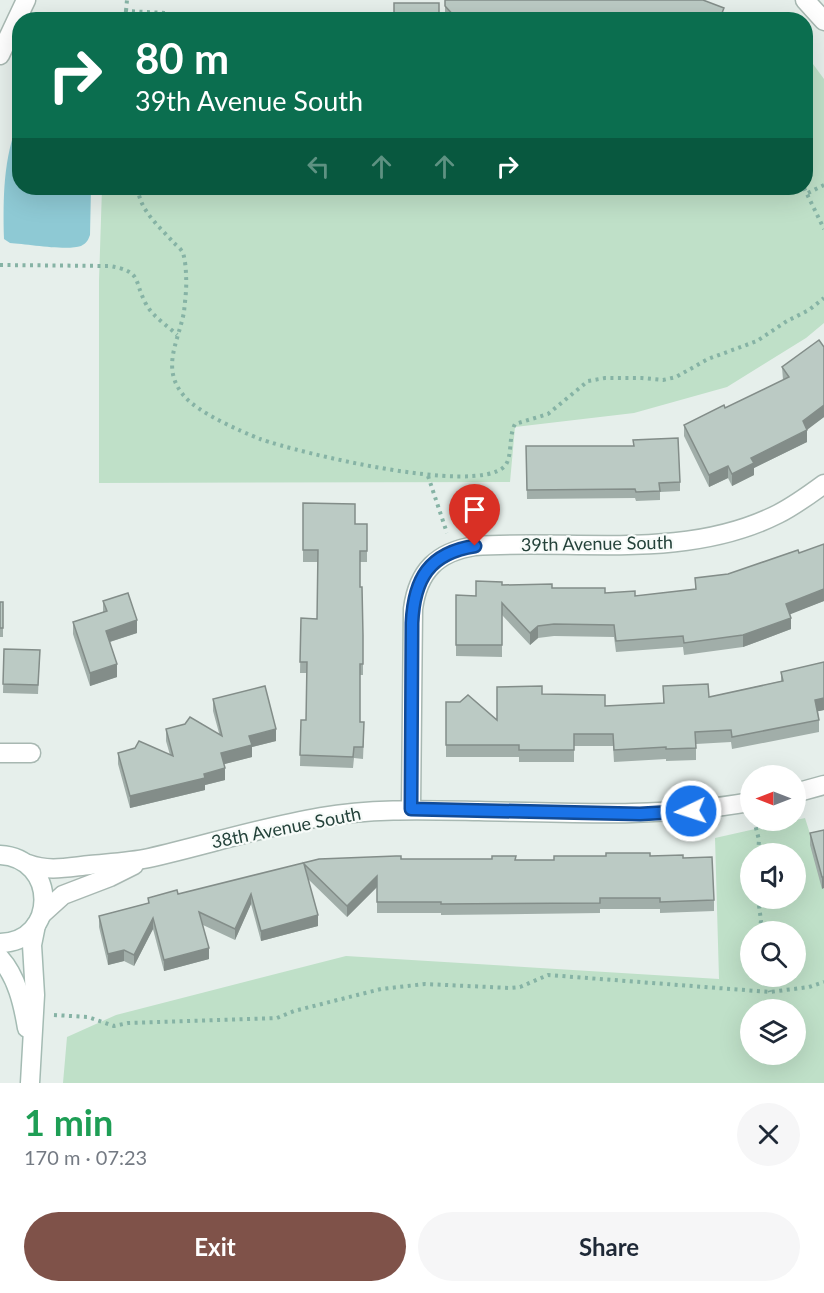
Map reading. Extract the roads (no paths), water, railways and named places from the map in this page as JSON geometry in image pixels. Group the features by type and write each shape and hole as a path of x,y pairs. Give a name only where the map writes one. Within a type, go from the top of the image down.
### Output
{"street":[{"path":"805,0 824,21"},
{"path":"0,55 12,30"},
{"name":"39th Avenue South","path":"411,809 414,602 424,573 436,561 452,551 495,544 657,543 704,538 739,529 777,514 824,484"},
{"path":"0,753 31,753"},
{"path":"806,790 824,785"},
{"name":"38th Avenue South","path":"0,855 16,857 42,869 147,858 254,830 322,816 370,811 411,809 640,814 708,809 740,804"},
{"name":"38th Avenue South","path":"0,943 19,939 63,895 110,877 147,858"},
{"path":"28,864 43,887 44,901 32,945 35,1016 30,1079"},
{"path":"0,958 7,966 24,1010 30,1079"}],"water":[{"path":"12,142 12,195 91,195 90,235 85,244 66,248 47,247 10,243 4,239 4,194"}]}
